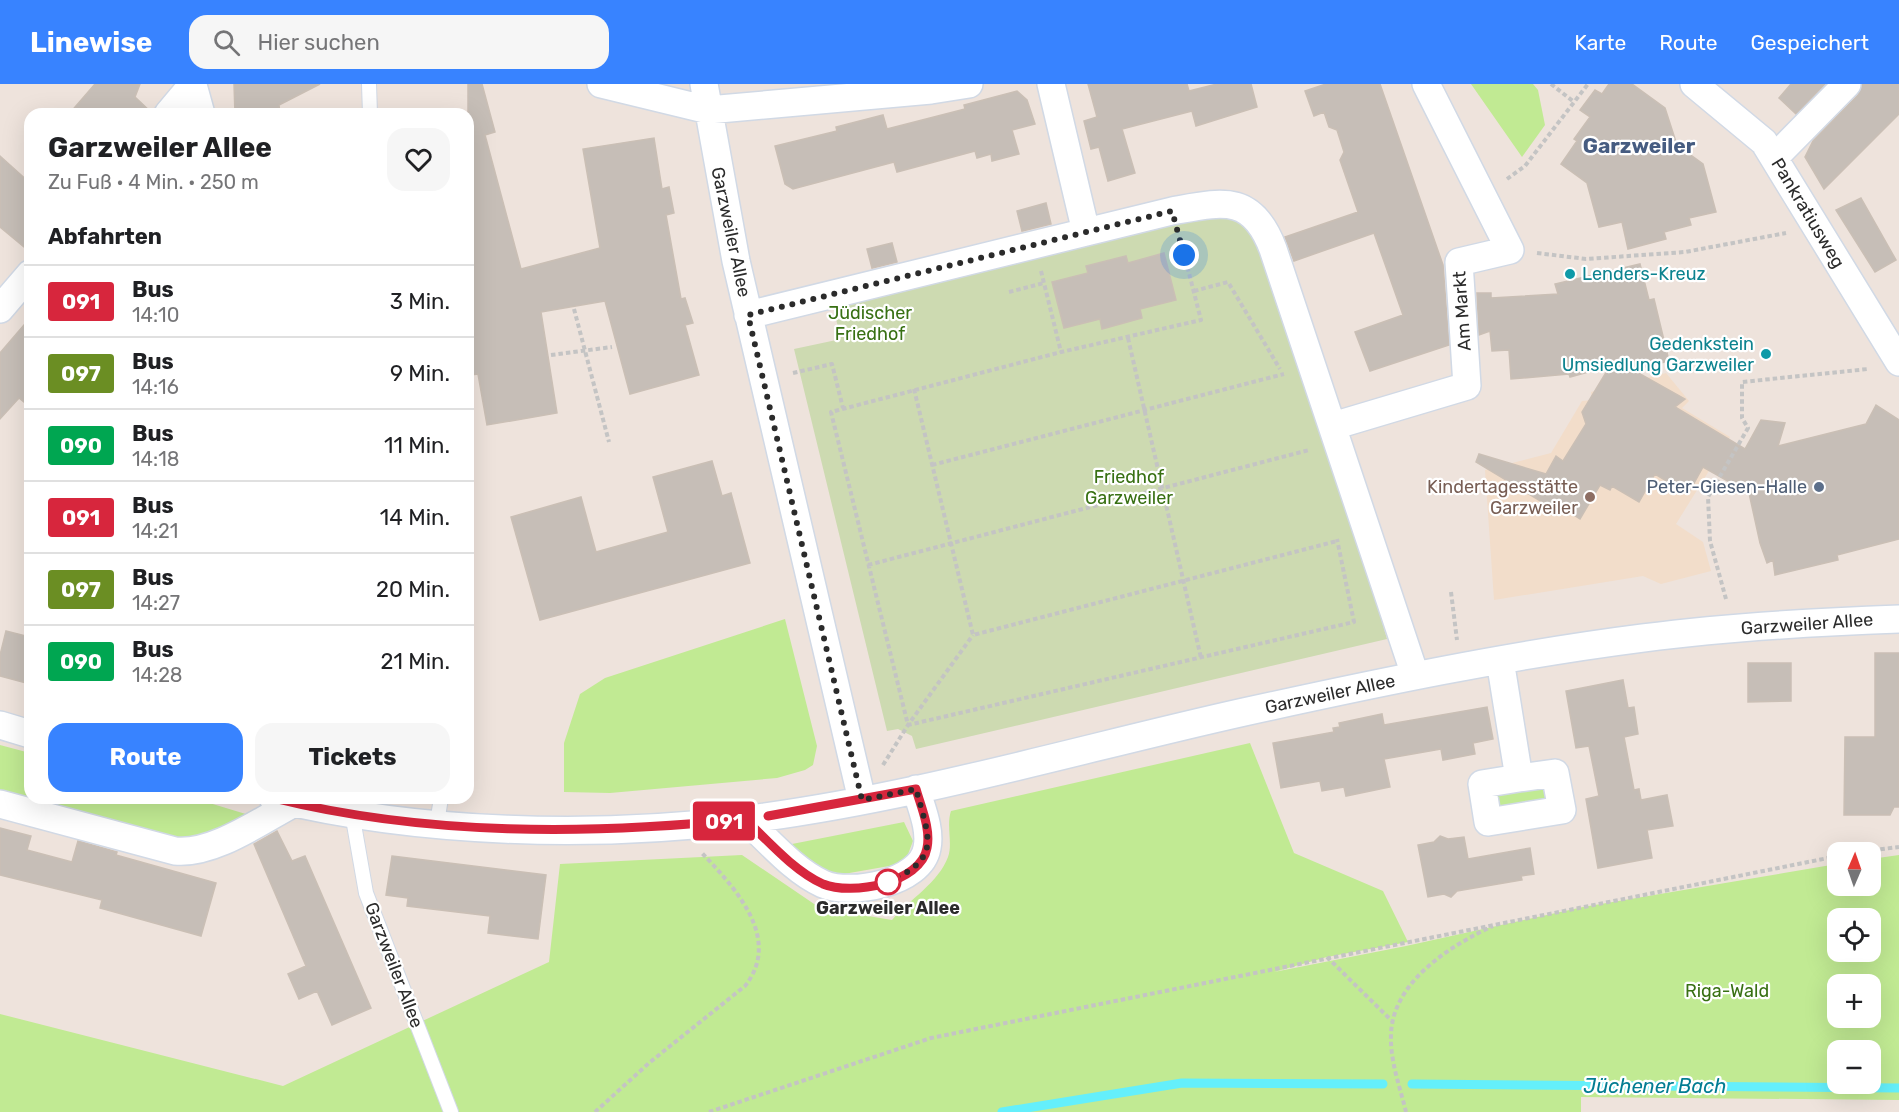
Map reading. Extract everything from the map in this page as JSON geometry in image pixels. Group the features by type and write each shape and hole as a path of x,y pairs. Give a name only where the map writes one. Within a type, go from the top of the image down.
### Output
{"street":[{"path":"601,84 706,97 969,84"},
{"path":"1051,84 1086,232"},
{"path":"1426,84 1510,250"},
{"name":"Pankratiusweg","path":"1694,84 1752,129 1775,157 1817,227 1888,365"},
{"path":"1775,157 1847,84"},
{"path":"173,108 193,85"},
{"path":"193,85 199,108"},
{"name":"Garzweiler Allee","path":"706,97 725,211 748,315 862,800"},
{"path":"748,315 1172,211 1222,204 1239,207 1261,222 1267,234 1415,675"},
{"name":"Am Markt","path":"1333,426 1467,386 1459,262 1510,250"},
{"path":"0,309 24,281"},
{"name":"Garzweiler Allee","path":"307,804 352,813 439,810 575,830 677,826 745,819 916,789 1415,675 1500,660 1698,632 1899,619"},
{"path":"1500,660 1518,778"},
{"path":"0,725 24,732"},
{"path":"745,819 817,881 837,887 861,888 896,879 912,871 923,859 928,841 916,789"},
{"name":"Garzweiler Allee","path":"0,804 175,851 192,852 208,848 280,804"}],"lane":[{"path":"369,84 370,108"},
{"name":"Garzweiler Allee","path":"352,813 366,892 451,1112"}],"path":[{"path":"1551,84 1574,102"},
{"path":"1483,196 1525,165 1588,84"},
{"path":"908,725 831,412 1061,352 1201,320 1172,211"},
{"path":"1510,250 1586,259 1686,252 1817,227"},
{"path":"1035,244 1061,352"},
{"path":"1194,291 1228,282 1289,383"},
{"path":"1009,292 1044,283"},
{"path":"574,309 609,442"},
{"path":"1128,338 1201,658"},
{"path":"551,355 612,347"},
{"path":"764,380 832,364 843,408"},
{"path":"1737,598 1725,599 1710,541 1708,497 1748,428 1742,418 1742,382 1888,365"},
{"path":"932,465 1284,374"},
{"path":"914,389 973,635"},
{"path":"868,565 1317,448"},
{"path":"908,725 1354,622 1335,530"},
{"path":"908,725 973,635 1337,541"},
{"path":"1451,592 1455,630"},
{"path":"595,1112 649,1063 745,986 757,964 758,944 754,924 742,898 677,826"},
{"path":"1881,849 1899,847"},
{"path":"709,1112 931,1038 1827,858"},
{"path":"1406,1112 1393,1057 1393,1022 1412,986 1441,955 1499,923"},
{"path":"1327,957 1393,1022"}],"shaded area":[{"name":"Kindertagesstätte Garzweiler","path":"1666,373 1689,401 1682,408 1730,437 1676,524 1703,542 1711,571 1661,584 1643,576 1494,600 1485,470 1551,453 1582,401 1592,400 1591,392"}],"green space":[{"path":"1471,84 1533,84 1538,90 1545,125 1522,157"},
{"name":"Friedhof Garzweiler","path":"1207,211 1248,218 1326,428 1387,639 916,749 912,736 898,729 887,731 794,349 841,339 832,303"},
{"path":"785,619 817,746 813,765 805,770 777,778 610,793 564,792 564,743 580,694 605,678"},
{"name":"Riga-Wald","path":"1250,743 1294,853 1383,891 1408,942 1327,957 1274,972 1583,907 1827,866 1827,896 1881,896 1881,858 1899,855 1899,1100 1581,1097 1581,1112 0,1112 0,1014 283,1086 549,962 560,864 742,855 820,908 892,920 931,883 944,866 950,846 951,811"},
{"path":"0,745 24,751 24,798 0,792"},
{"path":"1538,788 1546,789 1548,797 1545,800 1499,809 1495,799 1499,795"},
{"path":"45,804 213,804 249,815 191,843"},
{"path":"904,822 913,841 907,857 895,865 838,875 825,872 813,864 792,844"}],"building":[{"path":"95,84 140,84 135,97 147,108 74,108"},
{"path":"234,84 320,84 279,105 279,108 235,108"},
{"path":"468,84 482,84 495,132 485,135 521,269 600,248 583,149 654,138 662,189 669,187 674,213 666,215 681,299 685,298 693,323 685,325 699,375 630,394 605,301 541,312 557,413 487,425 478,374 474,375 474,108 468,108"},
{"path":"1088,84 1187,84 1189,91 1217,84 1251,84 1257,107 1196,126 1192,111 1122,129 1135,173 1108,181 1099,147 1091,149 1084,121 1097,117"},
{"path":"1326,84 1380,84 1443,265 1449,345 1370,371 1355,332 1403,315 1374,233 1294,261 1285,237 1358,212 1340,160 1344,152 1337,130 1329,127 1324,112 1314,116 1305,91"},
{"path":"1609,84 1632,84 1665,108 1677,145 1703,164 1716,212 1689,218 1691,225 1664,232 1666,239 1628,249 1622,222 1599,227 1587,183 1561,164 1577,141 1574,139 1590,117 1580,110 1595,90 1602,94"},
{"path":"1791,84 1825,84 1796,114 1779,98"},
{"path":"1862,84 1899,84 1899,114 1824,189 1805,157 1813,141 1858,95"},
{"path":"1017,91 1027,100 1035,124 1012,130 1019,154 992,161 991,154 977,158 975,151 897,172 894,162 793,189 785,184 775,146 837,131 836,127 883,115 887,129 965,109 964,105"},
{"path":"0,156 24,178 24,247 0,227"},
{"path":"1861,198 1896,260 1875,272 1836,210"},
{"path":"1046,203 1051,224 1022,231 1017,211"},
{"path":"892,243 897,262 872,268 867,249"},
{"path":"1164,253 1176,300 1140,309 1142,318 1102,329 1100,319 1064,328 1052,282 1088,273 1086,266 1126,256 1128,263"},
{"path":"1640,264 1649,300 1654,299 1669,361 1633,370 1685,399 1675,407 1745,449 1761,420 1785,423 1778,446 1866,424 1876,405 1899,420 1899,539 1837,555 1838,560 1775,575 1773,560 1767,563 1760,543 1749,493 1703,467 1688,494 1655,474 1639,502 1612,486 1610,490 1600,485 1580,519 1560,506 1557,511 1476,462 1479,454 1546,474 1556,456 1563,461 1586,424 1582,412 1610,366 1570,377 1569,374 1511,379 1509,350 1492,351 1490,331 1479,335 1477,293 1491,293 1491,298 1558,294 1555,284"},
{"path":"24,325 24,402 19,398 0,419 0,353"},
{"path":"712,461 722,496 731,493 750,563 540,620 511,517 581,497 596,552 668,532 653,477"},
{"path":"6,631 24,636 24,682 0,676 0,655"},
{"path":"1875,653 1899,653 1899,807 1894,807 1890,815 1844,815 1845,737 1875,737"},
{"path":"1748,663 1791,663 1791,701 1748,702"},
{"path":"1623,680 1628,708 1634,707 1638,734 1624,737 1634,790 1639,789 1641,800 1667,795 1673,826 1647,830 1652,858 1598,868 1586,799 1599,796 1589,746 1576,748 1566,691"},
{"path":"1487,707 1493,739 1473,743 1475,754 1443,760 1441,749 1384,759 1390,787 1346,796 1344,787 1322,791 1320,781 1281,788 1273,743 1334,732 1333,728 1340,727 1339,723 1382,714 1384,725"},
{"path":"0,828 31,836 27,850 72,862 78,841 117,852 116,855 216,883 201,936 100,908 102,900 0,875"},
{"path":"277,831 292,861 305,856 371,1008 332,1025 317,991 299,999 288,974 306,966 254,844"},
{"path":"1440,836 1448,839 1464,837 1468,859 1530,848 1534,874 1521,876 1522,880 1457,891 1451,897 1444,894 1428,897 1418,845 1434,842"},
{"path":"392,856 546,875 538,939 488,933 490,916 407,906 408,898 386,895"}],"waterway":[{"name":"Jüchener Bach","path":"1002,1112 1182,1083 1383,1084"},
{"name":"Jüchener Bach","path":"1412,1084 1899,1088"}],"bus line":[{"name":"091","path":"300,804 437,823 526,829 630,829 745,819 808,875 826,885 848,888 861,888 896,879 912,871 926,853 927,828 916,789 768,816"}],"place":[{"name":"Lenders-Kreuz","path":"1570,274"},
{"name":"Gedenkstein Umsiedlung Garzweiler","path":"1766,354"},
{"name":"Peter-Giesen-Halle","path":"1819,487"},
{"name":"Kindertagesstätte Garzweiler","path":"1590,497"},
{"name":"Garzweiler Allee","path":"888,882"}],"district":[{"name":"Garzweiler","path":"1639,145"}],"route":[{"path":"888,882 912,871 923,859 928,841 927,828 916,789 862,800 748,315 1172,211 1184,255"}],"park label":[{"name":"Jüdischer Friedhof","path":"870,323"}]}
